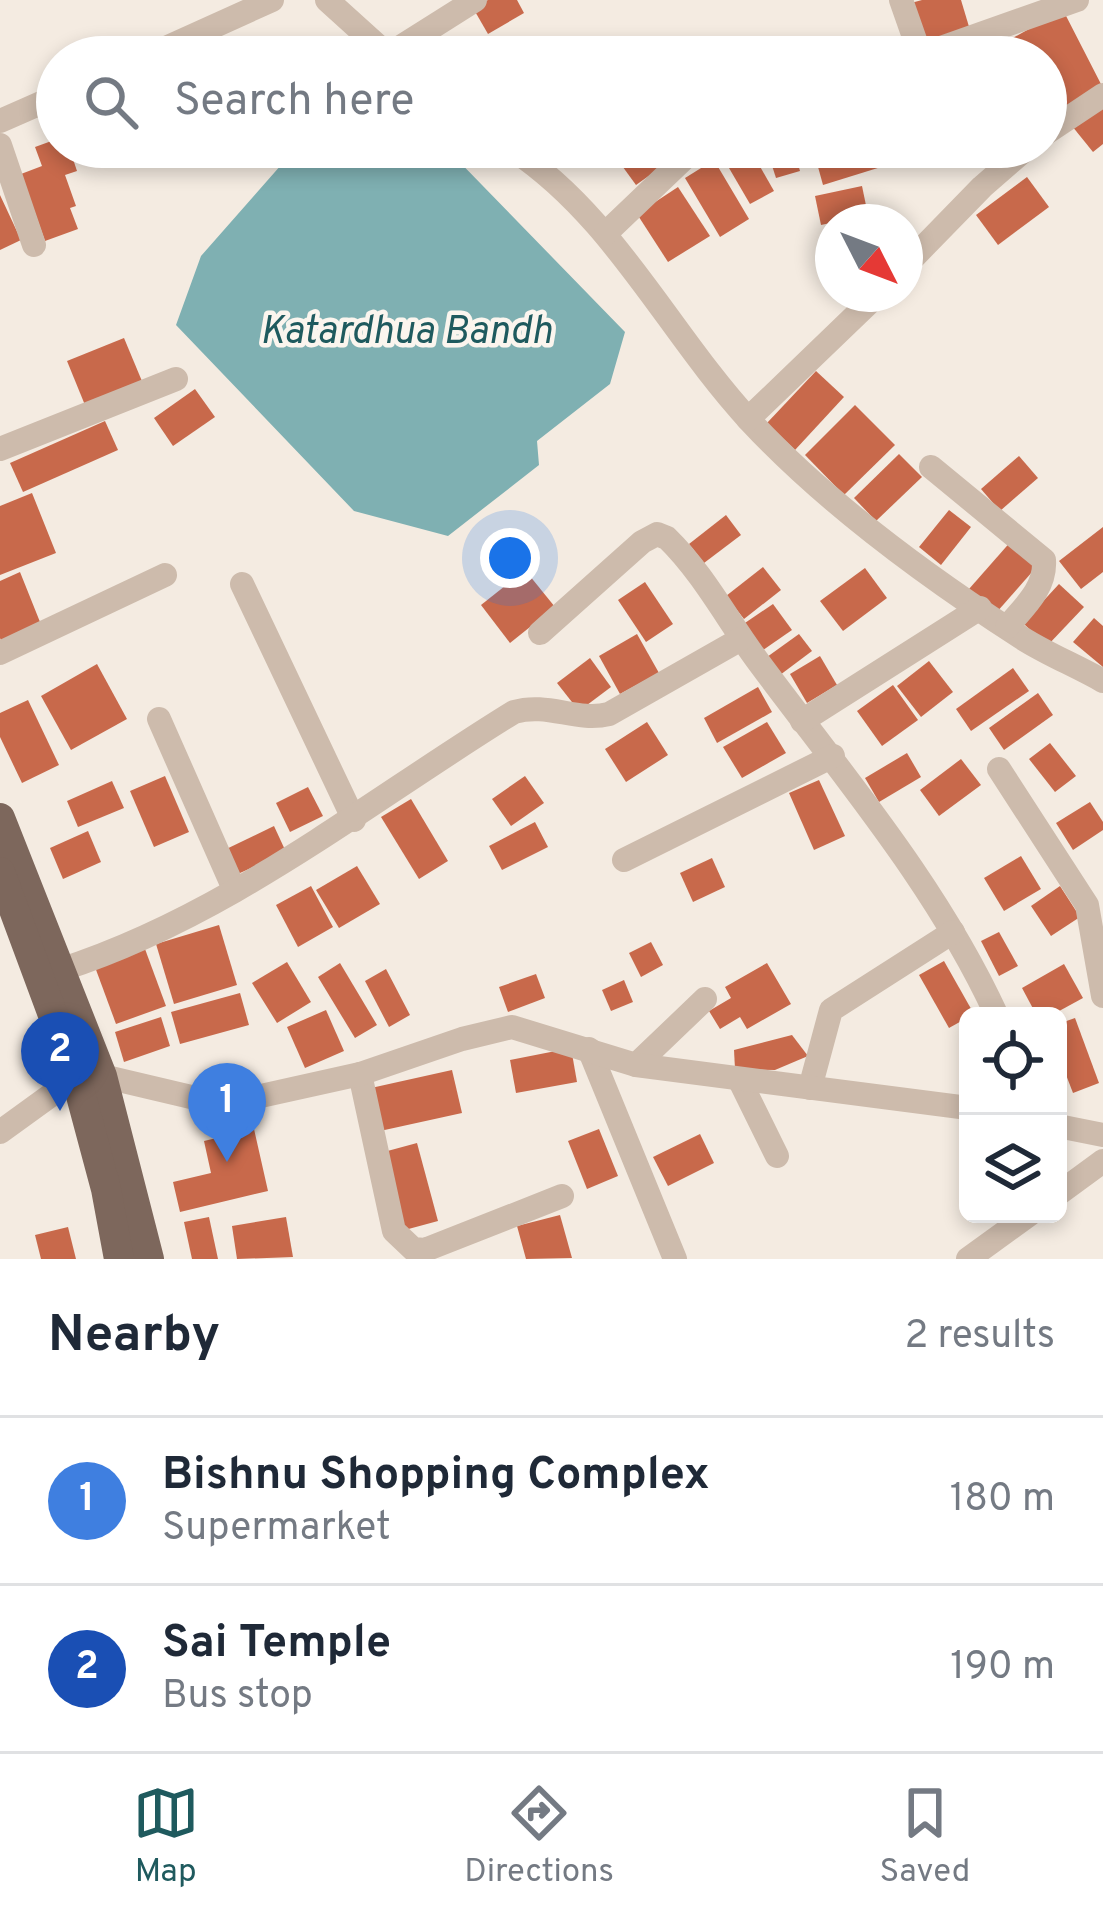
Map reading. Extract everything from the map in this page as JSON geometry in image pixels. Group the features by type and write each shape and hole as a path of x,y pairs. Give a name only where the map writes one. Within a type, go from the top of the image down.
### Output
{"main road":[{"path":"0,818 60,970 89,1077 149,1259"},
{"path":"0,872 89,1077 118,1259"}],"street":[{"path":"192,36 272,0"},
{"path":"327,0 367,36"},
{"path":"420,36 475,0"},
{"path":"901,0 914,36"},
{"path":"977,36 1077,0"},
{"path":"1067,119 1103,95"},
{"path":"0,121 36,106"},
{"path":"0,146 34,245"},
{"path":"543,168 606,233 748,419 850,512 980,608 1103,680"},
{"path":"606,233 674,168"},
{"path":"923,248 1004,168"},
{"path":"748,419 859,312"},
{"path":"0,449 176,379"},
{"path":"931,466 1044,560 1045,575 1038,590 1007,627"},
{"path":"540,633 642,542 657,534 668,538 832,756 953,932 992,1007"},
{"path":"0,653 165,575"},
{"path":"242,584 354,820"},
{"path":"802,721 980,608"},
{"path":"60,970 154,936 354,820 514,712 532,706 593,718 609,714 741,639"},
{"path":"159,719 234,889"},
{"path":"624,860 832,756"},
{"path":"999,769 1087,905 1103,996"},
{"path":"810,1088 831,1010 852,992 953,932"},
{"path":"636,1065 705,999"},
{"path":"0,1132 89,1077 191,1096 247,1099 360,1074 512,1027 636,1065 959,1107"},
{"path":"589,1049 675,1259"},
{"path":"360,1074 394,1232 413,1249 425,1250 562,1196"},
{"path":"739,1079 777,1156"},
{"path":"1067,1128 1103,1135"},
{"path":"1067,1187 1103,1161"},
{"path":"968,1259 1018,1223"}],"water":[{"name":"Katardhua Bandh","path":"278,168 465,168 625,332 610,384 537,441 539,465 448,536 354,511 176,325 201,256"}],"building":[{"path":"488,0 517,0 524,13 488,34 473,8"},
{"path":"961,0 970,30 951,36 920,36 911,3"},
{"path":"1063,10 1103,88 1067,109 1067,36 1016,36"},
{"path":"1103,100 1103,144 1093,152 1072,126"},
{"path":"37,168 76,168 65,175 78,229 45,241 21,174"},
{"path":"624,168 660,168 636,185"},
{"path":"701,168 719,168 749,219 720,237 685,178"},
{"path":"729,168 761,168 774,191 750,204"},
{"path":"773,168 799,168 800,171 776,178"},
{"path":"818,168 878,168 823,185"},
{"path":"1027,177 1049,207 998,245 976,215"},
{"path":"862,186 866,204 817,204 815,196"},
{"path":"678,187 710,236 668,262 637,214"},
{"path":"0,195 21,240 0,250"},
{"path":"124,338 144,386 87,410 67,361"},
{"path":"816,371 844,397 795,450 767,423"},
{"path":"195,389 215,417 173,446 154,418"},
{"path":"855,405 895,445 844,495 805,455"},
{"path":"105,421 118,450 23,492 10,463"},
{"path":"899,454 922,477 876,521 854,498"},
{"path":"1019,456 1038,478 1000,511 981,489"},
{"path":"32,493 56,553 0,575 0,506"},
{"path":"949,510 971,527 941,565 919,547"},
{"path":"726,515 741,535 704,563 689,544"},
{"path":"1103,527 1103,572 1081,589 1059,561"},
{"path":"1013,539 1040,563 996,613 969,589"},
{"path":"763,567 781,590 744,619 726,596"},
{"path":"865,568 887,598 843,631 820,601"},
{"path":"525,570 555,607 510,643 481,605"},
{"path":"20,572 44,632 4,648 0,581"},
{"path":"645,582 673,624 646,642 618,600"},
{"path":"1059,584 1084,607 1047,646 1023,623"},
{"path":"773,604 792,630 760,652 742,625"},
{"path":"1094,618 1103,626 1103,667 1073,642"},
{"path":"637,634 659,673 620,694 599,656"},
{"path":"799,634 812,651 780,675 767,657"},
{"path":"820,656 837,685 807,703 790,674"},
{"path":"590,658 611,687 579,711 557,683"},
{"path":"929,661 953,692 921,717 897,686"},
{"path":"97,664 127,719 71,750 41,696"},
{"path":"1013,668 1029,691 971,731 956,709"},
{"path":"893,685 918,720 882,746 857,711"},
{"path":"758,687 772,712 717,743 704,718"},
{"path":"1038,693 1053,715 1004,750 989,728"},
{"path":"28,700 59,765 22,783 0,737 0,713"},
{"path":"647,722 668,755 626,782 605,749"},
{"path":"767,722 786,753 742,778 723,747"},
{"path":"1050,743 1076,776 1055,792 1029,759"},
{"path":"907,753 921,777 879,802 865,778"},
{"path":"961,759 981,785 939,816 920,790"},
{"path":"165,776 189,832 154,847 130,791"},
{"path":"525,776 544,803 511,826 492,799"},
{"path":"819,780 845,836 814,850 789,793"},
{"path":"112,781 124,808 78,827 67,801"},
{"path":"308,787 323,816 290,832 276,803"},
{"path":"411,799 448,861 419,879 381,817"},
{"path":"1090,802 1103,830 1073,850 1056,823"},
{"path":"535,822 548,847 502,870 489,846"},
{"path":"274,826 286,852 229,878 218,853"},
{"path":"88,831 101,862 63,879 50,848"},
{"path":"1021,856 1041,889 1004,911 984,878"},
{"path":"712,858 725,887 693,902 680,873"},
{"path":"357,866 380,904 339,928 316,890"},
{"path":"311,886 333,927 298,947 276,905"},
{"path":"1060,886 1080,917 1051,936 1031,906"},
{"path":"219,925 237,985 174,1004 156,944"},
{"path":"999,932 1018,966 999,976 981,941"},
{"path":"651,942 663,965 641,977 629,953"},
{"path":"145,949 166,1006 116,1024 95,967"},
{"path":"944,961 970,1007 959,1007 959,1022 949,1028 919,975"},
{"path":"287,962 311,1002 277,1023 252,983"},
{"path":"340,963 377,1025 355,1038 318,977"},
{"path":"767,963 791,1004 747,1029 740,1017 720,1029 709,1011 731,998 725,987"},
{"path":"1064,964 1083,998 1066,1007 1032,1007 1022,988"},
{"path":"386,969 410,1015 389,1027 365,981"},
{"path":"536,974 545,998 508,1012 499,987"},
{"path":"624,980 633,1002 611,1011 602,990"},
{"path":"240,993 249,1025 180,1044 171,1012"},
{"path":"326,1010 344,1051 305,1068 287,1027"},
{"path":"161,1017 170,1046 124,1062 115,1032"},
{"path":"1075,1018 1099,1083 1073,1093 1067,1077 1067,1021"},
{"path":"792,1035 808,1056 775,1070 735,1069 734,1050"},
{"path":"571,1048 577,1082 516,1093 510,1060"},
{"path":"452,1070 462,1113 380,1131 371,1088"},
{"path":"254,1129 268,1191 180,1212 173,1182 211,1173 204,1141"},
{"path":"599,1129 618,1176 587,1189 568,1141"},
{"path":"700,1134 714,1163 668,1186 653,1157"},
{"path":"417,1143 438,1221 390,1234 369,1156"},
{"path":"560,1215 572,1258 526,1259 517,1226"},
{"path":"209,1217 218,1259 192,1259 184,1222"},
{"path":"286,1217 293,1257 237,1259 232,1226"},
{"path":"68,1227 76,1259 41,1259 35,1235"}],"place":[{"name":"Sai Temple","path":"60,1111"},
{"name":"Bishnu Shopping Complex","path":"227,1162"}]}
